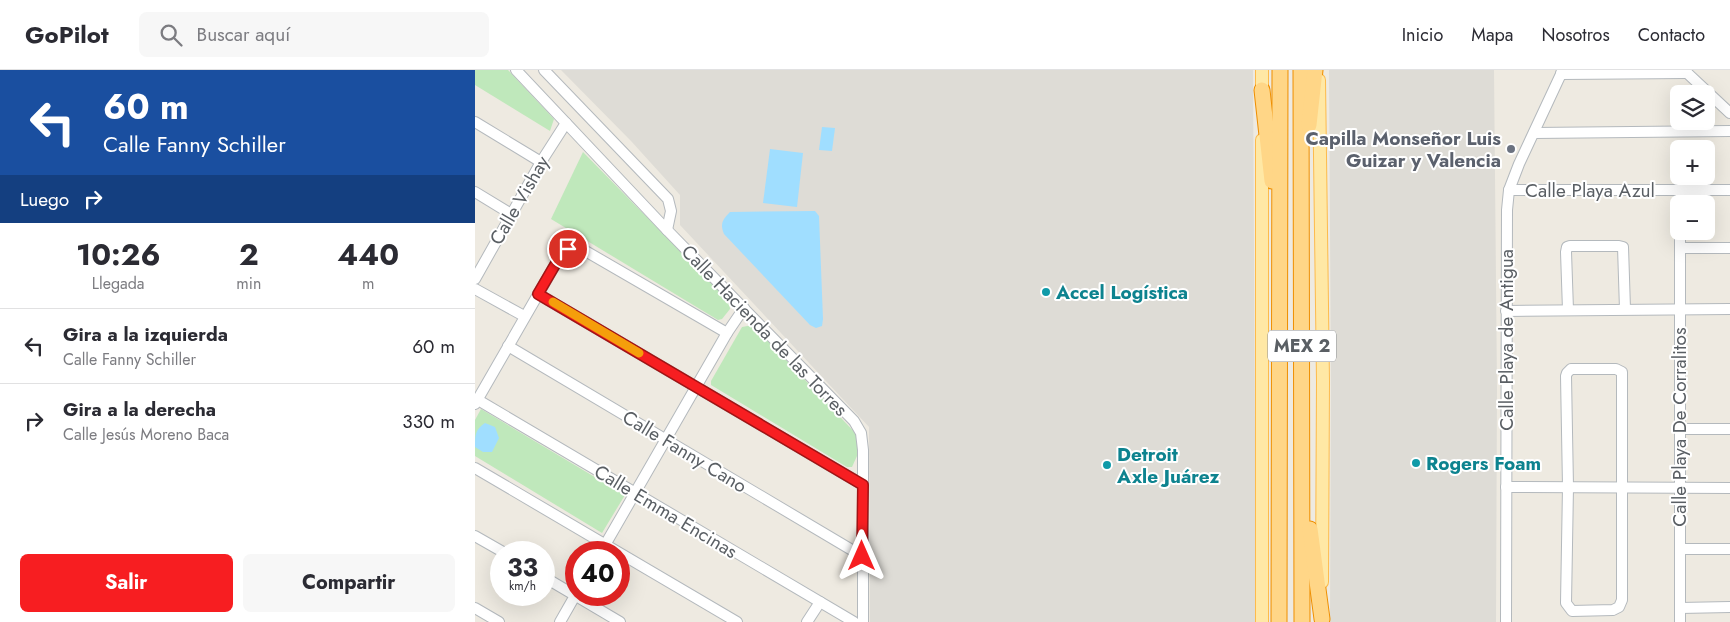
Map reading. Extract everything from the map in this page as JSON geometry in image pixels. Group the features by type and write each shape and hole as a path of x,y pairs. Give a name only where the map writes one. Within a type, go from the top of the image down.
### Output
{"highway":[{"name":"MEX 2","path":"1279,622 1280,70"},
{"name":"MEX 2","path":"1301,70 1302,622"},
{"path":"1301,203 1315,70"},
{"path":"1262,90 1272,180 1281,213"},
{"path":"1302,467 1322,621"}],"main road":[{"path":"1262,70 1262,622"},
{"path":"1319,70 1323,389 1322,621"}],"street":[{"name":"Calle Hacienda de las Torres","path":"516,70 667,230 854,421 861,433 863,444 863,485"},
{"name":"Calle Hacienda de las Torres","path":"545,70 668,199 671,211 667,230"},
{"path":"1561,72 1685,72 1730,113"},
{"name":"Calle Playa de Antigua","path":"1506,622 1506,255 1509,190 1561,72"},
{"path":"475,122 541,162"},
{"name":"Calle Vishay","path":"475,279 478,263 511,214 565,122"},
{"path":"1534,133 1730,131"},
{"name":"Calle Playa Azul","path":"1509,190 1730,190"},
{"path":"1681,190 1681,195"},
{"path":"475,192 511,214"},
{"name":"Calle Playa De Corralitos","path":"1679,622 1680,240"},
{"path":"1569,310 1566,252 1567,247 1570,246 1623,247 1625,309"},
{"path":"476,402 524,316 562,254 568,249 577,248 596,257 727,333"},
{"path":"1680,248 1730,248"},
{"path":"475,289 524,316"},
{"path":"538,294 863,485 863,622"},
{"path":"608,541 665,439 727,333 744,308"},
{"path":"1506,311 1730,309"},
{"name":"Calle Fanny Cano","path":"508,346 862,556"},
{"path":"1571,369 1607,369 1620,370 1622,372 1623,488 1621,605 1613,610 1576,611 1569,609 1566,603 1568,488 1567,372 1571,369"},
{"name":"Calle Emma Encinas","path":"476,402 636,492 854,622"},
{"path":"1679,429 1730,429"},
{"path":"475,468 593,541"},
{"path":"1506,487 1730,488"},
{"path":"475,536 490,545"},
{"path":"1680,549 1730,549"},
{"path":"630,562 737,622"},
{"path":"807,622 819,602"},
{"path":"560,622 569,606"},
{"path":"594,606 620,622"},
{"path":"1680,608 1730,607"},
{"path":"475,608 499,622"}],"shaded area":[{"path":"561,70 1253,70 1256,622 870,622 869,427 680,225 680,195 631,141"},
{"path":"1329,70 1494,70 1497,387 1496,622 1330,622"}],"green space":[{"path":"475,70 508,70 554,119 550,131 475,85"},
{"path":"583,152 729,301 730,309 722,319 718,320 551,219"},
{"path":"753,325 861,439 862,445 852,467 847,467 711,385 711,381 742,327"},
{"path":"481,409 625,495 602,533 475,456 475,420"}],"water":[{"path":"822,127 835,128 832,151 819,150"},
{"path":"770,149 803,153 797,207 763,203"},
{"path":"815,211 819,216 822,326 816,328 810,325 724,234 723,222 730,212"},
{"path":"485,423 495,427 499,438 492,452 483,452 475,447 476,433"}],"slow traffic":[{"path":"553,302 639,353"}],"place":[{"name":"Capilla Monseñor Luis Guizar y Valencia","path":"1511,149"},
{"name":"Accel Logística","path":"1046,292"},
{"name":"Rogers Foam","path":"1416,463"},
{"name":"Detroit Axle Juárez","path":"1107,465"}],"route":[{"path":"568,249 559,258 538,294 863,485 862,556"}]}
